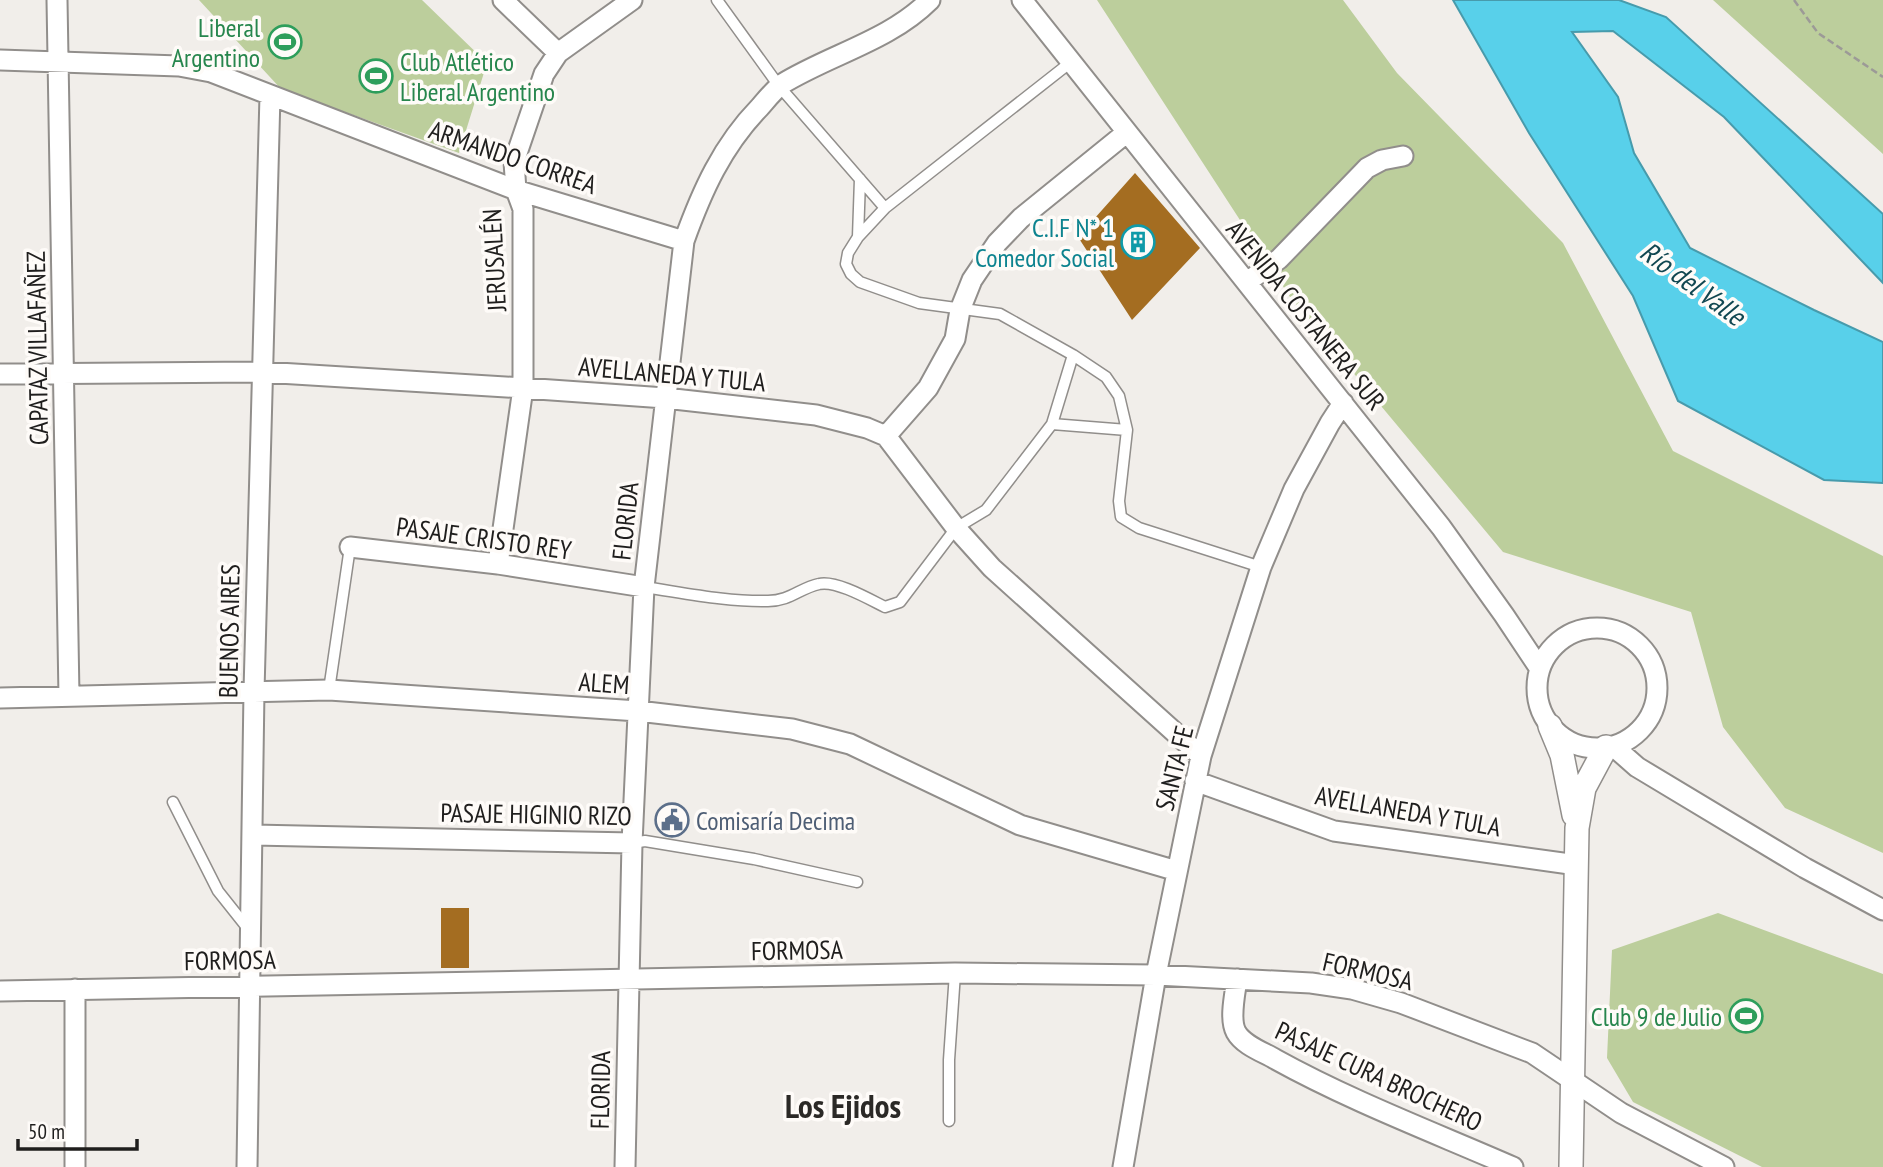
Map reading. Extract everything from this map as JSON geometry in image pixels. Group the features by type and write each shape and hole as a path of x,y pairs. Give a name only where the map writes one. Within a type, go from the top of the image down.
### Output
{"street":[{"name":"CAPATAZ VILLAFAÑEZ","path":"57,0 69,696"},
{"path":"503,0 558,53"},
{"name":"JERUSALÉN","path":"498,564 523,388 523,209 516,190 514,162 544,75 558,53 632,0"},
{"name":"FLORIDA","path":"625,1167 632,843 644,587 684,241 702,193 719,159 748,119 779,86 892,30 930,0"},
{"name":"AVENIDA COSTANERA SUR","path":"1022,0 1441,527 1539,669"},
{"name":"ARMANDO CORREA","path":"0,60 178,66 211,72 516,190 684,241"},
{"name":"BUENOS AIRES","path":"247,1167 254,691 270,95"},
{"path":"1126,133 1021,218 997,243 972,280 960,310 955,339 928,388 886,436 956,528 992,568 1201,756"},
{"path":"1247,282 1279,259 1367,168 1382,160 1403,156"},
{"name":"AVELLANEDA Y TULA","path":"0,374 262,372 523,388 665,398 816,415 867,428 886,436"},
{"name":"SANTA FE","path":"1123,1167 1156,975 1201,756 1261,566 1294,489 1343,403"},
{"name":"PASAJE CRISTO REY","path":"350,547 498,564 644,587"},
{"path":"1550,726 1563,738 1578,746 1596,748 1610,747 1635,735 1651,716 1657,692 1654,667 1641,646 1620,632 1608,628 1584,628 1572,632 1552,647 1539,669 1538,699 1567,775 1577,828"},
{"name":"ALEM","path":"0,698 329,690 638,711 792,729 850,744 1020,825 1177,871"},
{"path":"1571,1167 1577,828 1584,788 1610,747"},
{"path":"1610,747 1649,774 1815,874 1883,911"},
{"name":"AVELLANEDA Y TULA","path":"1195,781 1334,831 1577,865"},
{"name":"PASAJE HIGINIO RIZO","path":"252,835 632,843"},
{"name":"FORMOSA","path":"0,991 955,973 1156,975 1311,984 1352,989 1401,1003 1532,1053 1621,1113 1724,1167"},
{"name":"PASAJE CURA BROCHERO","path":"1237,979 1233,1018 1235,1030 1242,1039 1314,1081 1513,1167"},
{"path":"75,989 75,1167"}],"lane":[{"path":"718,0 779,86 885,208"},
{"path":"1071,62 885,208 858,237 848,253 846,264 851,274 860,282 919,303 1000,314 1106,377 1119,396 1127,430 1119,501 1121,517 1139,528 1261,566"},
{"path":"858,237 860,179"},
{"name":"PASAJE CRISTO REY","path":"644,587 769,601 788,599 820,584 833,584 885,607 900,602 956,528 986,510 1052,424 1073,355"},
{"path":"1052,424 1127,430"},
{"name":"PASAJE CRISTO REY","path":"329,690 350,547"},
{"path":"173,802 218,891 252,933"},
{"name":"PASAJE HIGINIO RIZO","path":"632,843 645,841 754,859 857,882"},
{"path":"949,1121 948,1060 955,973"}],"path":[{"path":"1794,0 1818,33 1883,77"}],"green space":[{"name":"Club Atlético Liberal Argentino","path":"199,0 422,0 487,63 459,153 281,89"},
{"path":"1097,0 1343,0 1397,73 1563,243 1673,451 1883,556 1883,853 1785,808 1723,727 1691,612 1503,552 1290,297"},
{"path":"1713,0 1883,0 1883,154"},
{"name":"Club 9 de Julio","path":"1718,913 1883,974 1883,1167 1762,1167 1633,1102 1607,1058 1612,950"}],"water":[{"name":"Río del Valle","path":"1453,0 1619,0 1666,17 1883,214 1883,283 1724,117 1613,31 1572,32 1618,97 1634,153 1690,248 1883,342 1883,483 1824,480 1678,401 1633,296 1529,133"}],"building":[{"name":"C.I.F N* 1 Comedor Social","path":"1135,173 1200,248 1132,320 1078,237"},
{"path":"441,908 469,908 469,968 441,968"}],"place":[{"name":"Liberal Argentino","path":"285,42"},
{"name":"Club Atlético Liberal Argentino","path":"376,76"},
{"name":"C.I.F N* 1 Comedor Social","path":"1138,242"},
{"name":"Comisaría Decima","path":"672,820"},
{"name":"Club 9 de Julio","path":"1746,1016"}],"district":[{"name":"Los Ejidos","path":"843,1105"}]}
